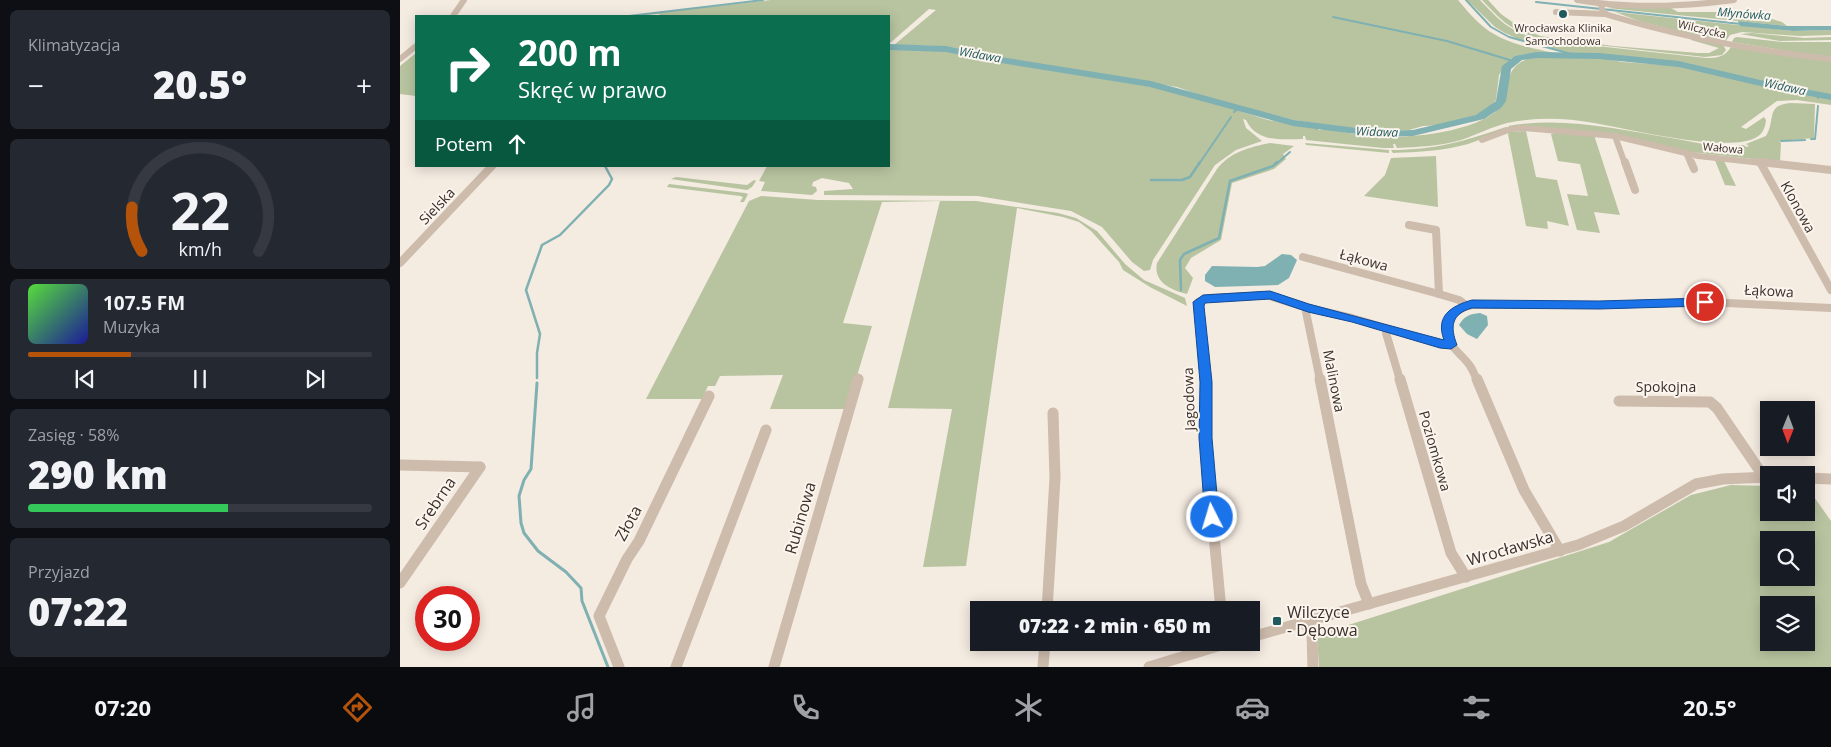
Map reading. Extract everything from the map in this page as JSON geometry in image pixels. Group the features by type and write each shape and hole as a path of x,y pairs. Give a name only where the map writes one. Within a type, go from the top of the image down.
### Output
{"street":[{"path":"454,15 464,0"},
{"name":"Wilczycka","path":"1578,0 1603,10 1728,45 1772,53 1831,59"},
{"path":"1556,12 1734,0"},
{"path":"400,59 415,47"},
{"name":"Wałowa","path":"1482,140 1511,129 1524,128 1615,136 1686,153 1831,170"},
{"path":"1615,136 1635,190"},
{"path":"1686,153 1694,169"},
{"name":"Klonowa","path":"1759,162 1831,290"},
{"name":"Sielska","path":"400,263 491,167"},
{"path":"1409,225 1436,230 1439,294"},
{"name":"Łąkowa","path":"1303,257 1439,294 1458,300 1466,305 1599,305 1705,302 1831,308"},
{"name":"Jagodowa","path":"1220,601 1205,438 1206,382 1198,302 1208,298 1266,295 1308,308"},
{"path":"1466,305 1454,310 1449,317 1446,332 1451,345 1471,368 1536,515 1560,552"},
{"path":"1308,308 1440,344 1451,345"},
{"name":"Malinowa","path":"1308,308 1306,312 1361,584 1369,604"},
{"name":"Poziomkowa","path":"1387,329 1386,333 1451,553 1466,577"},
{"name":"Rubinowa","path":"774,667 858,379"},
{"name":"Złota","path":"618,667 599,616 627,559 640,541 708,396"},
{"name":"Spokojna","path":"1619,401 1710,402 1717,408 1760,469"},
{"path":"1048,601 1055,478 1053,413"},
{"path":"676,667 766,430"},
{"name":"Srebrna","path":"400,465 480,467 400,583"},
{"name":"Wrocławska","path":"1260,634 1560,552 1607,535 1696,484 1723,479 1760,477"},
{"path":"1815,478 1831,479"},
{"path":"1305,622 1312,635 1313,667"},
{"path":"1043,667 1044,651"},
{"path":"1149,667 1204,651"}],"green space":[{"path":"771,0 1458,0 1487,30 1505,40 1555,53 1529,54 1510,59 1499,75 1496,100 1481,114 1443,125 1375,132 1294,120 1217,101 1177,87 995,57 956,48 894,45 936,10 929,9 890,43 890,15 638,15"},
{"path":"1467,0 1480,0 1507,26 1522,34 1542,40 1706,58 1720,56 1731,47 1831,61 1831,95 1764,82 1682,62 1574,54 1516,38 1505,33 1495,27"},
{"path":"1482,0 1488,0 1501,14 1518,26 1540,36 1613,46 1698,53 1709,53 1719,48 1691,40 1692,38 1723,45 1726,50 1722,55 1705,57 1542,39 1522,33 1508,25"},
{"path":"1669,7 1678,12 1756,14 1782,22 1787,26 1607,8"},
{"path":"1615,12 1793,31 1831,30 1831,35 1799,36 1742,32 1730,35 1725,42 1722,42 1642,22"},
{"path":"1752,33 1805,38 1831,37 1831,40 1780,41 1740,34"},
{"path":"1737,37 1783,42 1831,42 1831,58 1732,42"},
{"path":"890,50 941,50 987,60 1153,87 1187,95 1268,120 1316,128 1318,130 1326,129 1379,137 1428,134 1464,127 1480,121 1494,113 1504,103 1508,82 1514,67 1522,61 1534,57 1603,58 1622,62 1680,66 1779,90 1831,98 1831,105 1797,100 1777,101 1741,127 1746,129 1764,117 1766,120 1762,133 1755,138 1741,142 1723,143 1677,138 1583,121 1550,119 1507,123 1445,144 1397,148 1393,144 1394,148 1383,148 1306,140 1305,136 1303,136 1303,139 1270,138 1256,133 1246,120 1243,119 1246,128 1262,141 1236,150 1215,165 1153,260 1150,270 1144,271 1132,262 1102,227 1071,211 978,196 824,195 824,191 853,189 849,183 822,178 813,182 812,186 816,187 817,191 812,195 761,191 765,182 759,181 766,167 890,167"},
{"path":"415,54 415,96 400,94 400,66"},
{"path":"1783,104 1815,104 1814,138 1779,141 1781,143 1780,162 1682,151 1638,139 1511,128 1508,126 1549,122 1570,123 1707,144 1743,145 1747,147 1749,146 1746,144 1766,136 1774,110"},
{"path":"1506,127 1509,128 1473,142 1440,150 1393,153 1391,150 1407,150 1450,144"},
{"path":"1526,131 1536,177 1557,180 1569,226 1547,221 1548,229 1526,226 1508,134 1509,132"},
{"path":"1558,132 1594,135 1620,215 1594,212 1600,233 1577,230 1567,194 1588,196 1580,164 1558,161 1551,134"},
{"path":"1270,143 1294,146 1283,154 1286,159 1274,169 1232,183 1221,240 1191,258 1185,268 1193,278 1187,294 1164,284 1156,270 1157,263 1217,169 1234,154"},
{"path":"1305,143 1389,150 1389,153 1306,145"},
{"path":"1436,156 1438,207 1364,196 1385,175 1391,158"},
{"path":"1714,158 1723,159 1736,186 1725,185"},
{"path":"676,177 747,185 754,180 756,181 747,190 671,179"},
{"path":"669,184 748,194 744,202 740,202 743,197 667,187"},
{"path":"761,196 818,200 976,201 1058,213 1076,218 1097,231 1125,264 1144,280 1185,298 1187,306 1150,287 1123,270 1119,262 1091,231 1079,222 1017,208 966,566 923,567 952,409 888,408 940,201 882,202 843,323 872,326 847,409 770,409 783,375 720,376 715,386 708,386 702,399 646,399 749,201"},
{"path":"1731,485 1760,486 1760,521 1815,521 1815,498 1831,521 1831,667 1319,667 1317,635 1609,542 1691,495"}],"water":[{"path":"1738,21 1787,26 1831,26 1831,30 1793,31 1740,26"},
{"path":"1282,254 1291,255 1297,260 1289,278 1278,285 1215,287 1205,281 1205,275 1212,266 1265,266"},
{"path":"1480,313 1487,316 1488,325 1477,339 1467,334 1459,325 1468,316"}],"waterway":[{"path":"637,15 763,0"},
{"path":"1466,0 1491,27 1509,37 1575,55"},
{"name":"Młynówka","path":"1536,2 1741,24"},
{"path":"1333,17 1447,41 1513,61"},
{"name":"Widawa","path":"890,47 946,49 1001,60 1151,84 1293,123 1380,134 1413,133 1480,117 1497,106 1501,101 1506,68 1519,58 1537,55 1599,56 1679,64 1773,86 1831,97"},
{"path":"1811,139 1815,139 1818,106"},
{"name":"Widawa","path":"1234,112 1237,109"},
{"path":"1199,164 1231,117"},
{"name":"Widawa","path":"1317,129 1320,126"},
{"path":"1781,141 1805,140"},
{"path":"1276,164 1290,152"},
{"path":"1151,180 1182,180 1190,177 1200,162"},
{"path":"1181,290 1180,260 1184,254 1219,238 1230,181 1273,166 1277,162"},
{"path":"537,378 537,353 540,334 526,290 542,245 560,235 609,185 612,179 606,167"},
{"path":"537,383 531,469 524,480 519,496 521,523 524,533 538,551 566,572 581,588 582,601 608,667"}],"place":[{"name":"Wrocławska Klinika Samochodowa","path":"1563,14"},
{"name":"Wilczyce - Dębowa","path":"1277,621"}],"route":[{"path":"1212,517 1205,438 1206,382 1204,378 1198,306 1198,302 1203,299 1270,295 1308,308 1352,318 1440,344 1451,345 1446,332 1449,317 1454,310 1466,305 1599,305 1705,302"}]}
